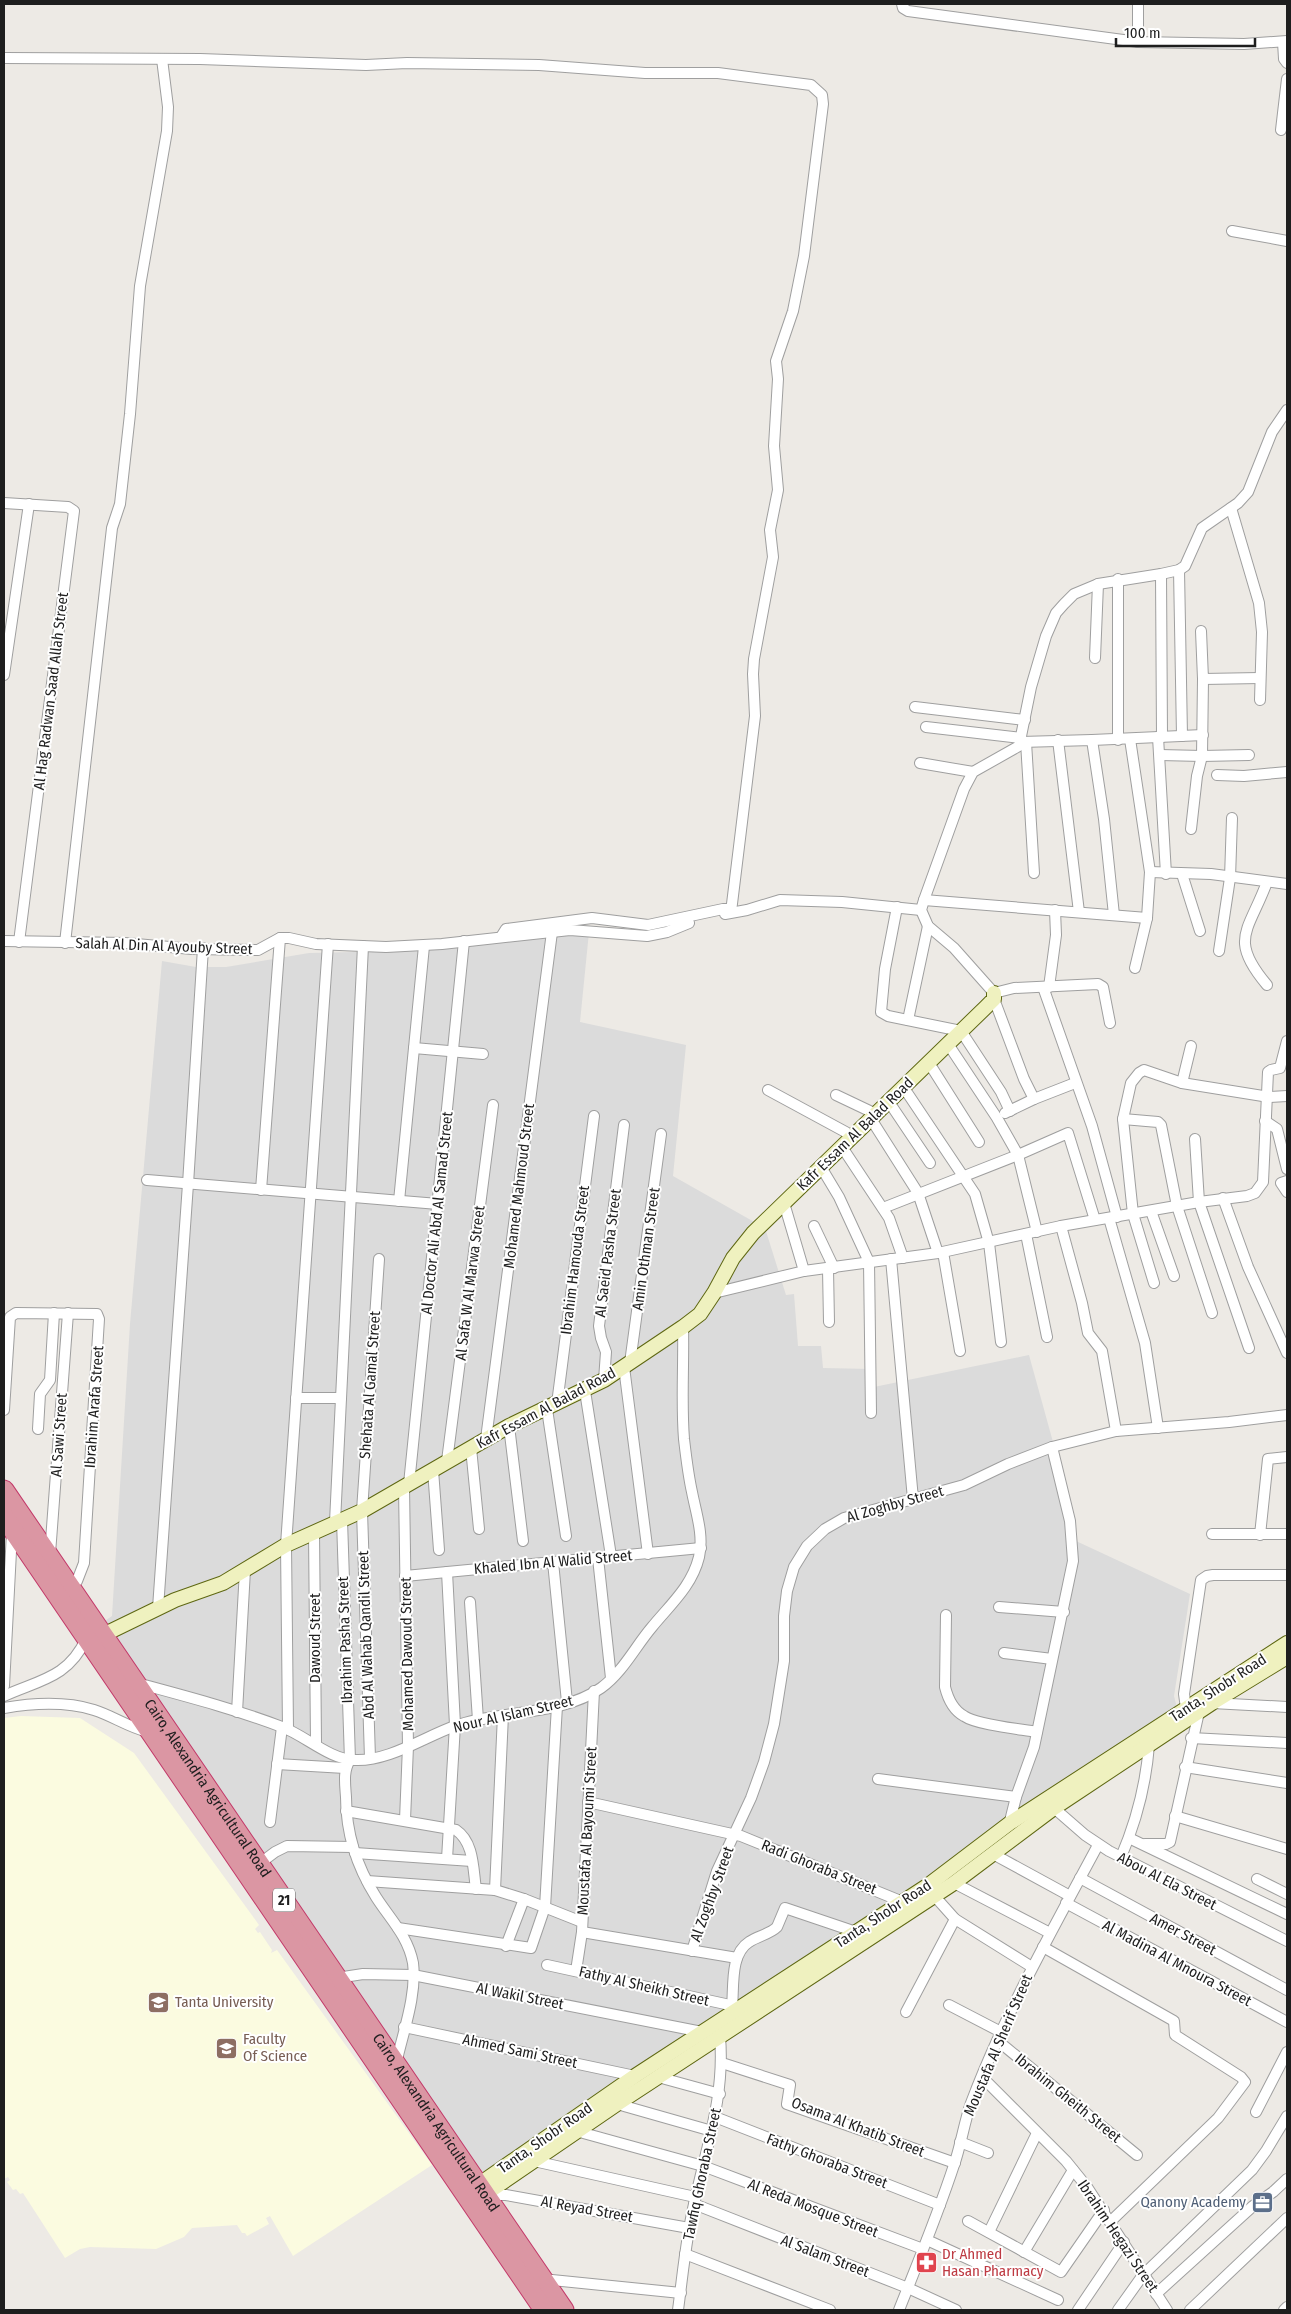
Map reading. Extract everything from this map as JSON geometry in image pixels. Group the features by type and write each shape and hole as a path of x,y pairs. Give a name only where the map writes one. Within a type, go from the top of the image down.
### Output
{"highway":[{"name":"Cairo, Alexandria Agricultural Road","path":"4,1490 70,1588 148,1732 259,1874"},
{"name":"Cairo, Alexandria Agricultural Road","path":"8,1523 95,1637 136,1682 308,1951 544,2310"},
{"name":"Cairo, Alexandria Agricultural Road","path":"308,1951 337,1978 564,2310"}],"street":[{"path":"902,4 903,8 908,11 1138,42 1244,44 1285,42 1284,59 1287,63"},
{"path":"1138,4 1138,42"},
{"path":"4,58 162,59 366,65 455,63 539,66 678,75 718,73 811,85 818,89 823,104 806,246 793,311 776,361 778,379 774,446 778,490 770,530 773,557 754,659 753,674 756,716 731,912"},
{"path":"65,942 112,528 120,504 130,414 140,286 167,130 168,108 162,59"},
{"path":"1280,130 1287,79"},
{"path":"1232,231 1287,240"},
{"path":"1034,873 1023,741 1031,687 1046,636 1056,613 1074,594 1098,584 1118,579 1161,574 1179,570 1185,566 1202,528 1231,508 1248,492 1272,432 1287,410"},
{"name":"Al Hag Radwan Saad Allah Street","path":"4,503 68,506 74,511 19,942"},
{"path":"4,675 29,504"},
{"path":"1231,508 1259,603 1262,632 1260,700"},
{"path":"1179,570 1182,736"},
{"path":"1161,574 1160,755 1166,874"},
{"path":"1118,579 1118,740"},
{"path":"1095,658 1098,584"},
{"path":"1191,829 1197,776 1202,756 1203,680 1201,630"},
{"path":"1203,680 1260,678"},
{"path":"915,707 1025,720"},
{"path":"926,727 1023,741 1118,740 1203,735"},
{"path":"1130,739 1150,872 1147,918 1135,968"},
{"path":"1058,740 1079,912"},
{"path":"1092,740 1104,819 1114,915"},
{"path":"908,1020 928,926 922,905 964,789 973,772 997,757 1015,749 1023,741"},
{"path":"1160,755 1249,755"},
{"path":"920,763 973,772"},
{"path":"1217,776 1244,776 1287,772"},
{"path":"1219,950 1230,878 1232,818"},
{"path":"1150,872 1211,874 1287,884"},
{"path":"1182,874 1200,931"},
{"path":"1267,882 1246,931 1244,947 1254,969 1267,985"},
{"path":"261,1190 280,938 363,946 424,946 581,930 657,935 682,925 731,912 747,910 780,900 842,902 897,907 922,905 1055,910 1147,918"},
{"path":"897,907 880,1009 883,1014 961,1031 1001,1092 1010,1111"},
{"path":"500,937 506,929 581,919 648,925 728,909 731,912"},
{"path":"1055,910 1056,935 1046,987 1075,1083 1092,1126 1145,1343 1158,1428"},
{"path":"928,926 954,948 994,996 1034,1099"},
{"name":"Mohamed Mahmoud Street","path":"486,1439 552,932"},
{"name":"Salah Al Din Al Ayouby Street","path":"4,941 258,950 280,938"},
{"name":"Al Doctor Ali Abd Al Samad Street","path":"406,1485 438,1204 464,941"},
{"path":"270,1822 277,1764 285,1728 286,1545 328,944"},
{"name":"Ibrahim Pasha Street","path":"363,946 341,1398 339,1521 347,1764 346,1811 354,1850 367,1881 398,1928 408,1947 413,1975"},
{"path":"399,1201 424,946"},
{"path":"158,1608 203,948"},
{"path":"994,996 1014,988 1101,985 1110,1022"},
{"name":"Kafr Essam Al Balad Road","path":"95,1637 186,1595 222,1583 286,1545 362,1511 509,1426 585,1391 683,1327 700,1314 714,1294 742,1245 904,1088 994,996"},
{"path":"714,1294 804,1271 940,1252 1061,1226 1223,1198 1247,1196 1255,1193 1263,1182 1268,1072 1280,1068 1287,1041"},
{"path":"948,1044 997,1118 1018,1156 1032,1233 1047,1337"},
{"path":"1182,1083 1191,1046"},
{"path":"414,1048 483,1054"},
{"path":"929,1063 979,1142"},
{"path":"1154,1283 1133,1214 1122,1119 1131,1083 1144,1070 1182,1083 1268,1096 1287,1096"},
{"path":"997,1118 1034,1099 1075,1083"},
{"path":"904,1088 953,1164 975,1194 989,1243 1001,1342"},
{"path":"768,1090 853,1136"},
{"path":"836,1095 874,1116 918,1193 940,1252 960,1351"},
{"path":"889,1102 930,1163"},
{"name":"Al Safa W Al Marwa Street","path":"448,1461 492,1105"},
{"name":"Ibrahim Hamouda Street","path":"566,1536 552,1406 594,1116"},
{"path":"1122,1119 1160,1122 1177,1206 1212,1313"},
{"path":"1265,1121 1277,1128 1287,1169"},
{"name":"Al Saeid Pasha Street","path":"604,1380 606,1352 599,1326 624,1125"},
{"path":"883,1208 1018,1156 1068,1132 1095,1220"},
{"name":"Amin Othman Street","path":"648,1554 627,1365 661,1134"},
{"path":"1195,1139 1199,1202 1248,1348"},
{"path":"842,1147 883,1208 903,1258"},
{"path":"821,1167 839,1197 869,1262 871,1413"},
{"path":"147,1180 438,1204"},
{"path":"1287,1181 1281,1183 1287,1192"},
{"path":"1223,1198 1248,1267 1286,1346"},
{"path":"784,1203 804,1271"},
{"path":"1151,1211 1174,1276"},
{"path":"814,1226 831,1268 830,1322"},
{"path":"1061,1226 1082,1302 1088,1333 1102,1351 1116,1431"},
{"name":"Shehata Al Gamal Street","path":"362,1511 379,1259"},
{"path":"891,1260 913,1499"},
{"path":"38,1429 40,1394 50,1380 54,1313"},
{"name":"Al Sawi Street","path":"50,1558 68,1313"},
{"name":"Ibrahim Arafa Street","path":"4,1410 9,1320 13,1314 94,1313 100,1319 84,1563 77,1581 70,1588"},
{"name":"Nour Al Islam Street","path":"136,1682 285,1728 316,1744 347,1764 408,1746 455,1725 562,1704 594,1691 626,1664 653,1626 687,1586 694,1572 701,1548 701,1530 690,1484 684,1438 683,1327"},
{"path":"585,1391 611,1556"},
{"path":"296,1398 341,1398"},
{"name":"Al Zoghby Street","path":"692,1951 717,1871 758,1780 774,1724 784,1661 784,1616 787,1590 794,1567 807,1546 825,1528 844,1518 964,1485 1008,1464 1052,1447 1116,1431 1287,1415"},
{"path":"509,1426 523,1541"},
{"path":"999,1849 1010,1823 1016,1797 1038,1732 1052,1659 1064,1612 1072,1561 1073,1545 1070,1521 1052,1447"},
{"path":"470,1448 479,1530"},
{"path":"1260,1535 1268,1459 1287,1457"},
{"path":"433,1470 439,1550"},
{"name":"Mohamed Dawoud Street","path":"405,1820 408,1746 405,1576 406,1485"},
{"name":"Abd Al Wahab Qandil Street","path":"362,1511 370,1758"},
{"path":"4,1686 8,1523"},
{"name":"Dawoud Street","path":"314,1532 316,1744"},
{"path":"1212,1534 1287,1534"},
{"name":"Khaled Ibn Al Walid Street","path":"405,1576 701,1548"},
{"path":"598,1558 611,1678"},
{"path":"398,1928 506,1946 531,1948 545,1907 562,1704 553,1562"},
{"path":"237,1712 245,1570"},
{"path":"447,1572 455,1725 447,1859"},
{"path":"1143,1844 1168,1844 1175,1816 1191,1738 1192,1712 1184,1694 1201,1580 1206,1576 1212,1575 1287,1575"},
{"path":"470,1602 478,1720"},
{"path":"998,1607 1064,1612"},
{"path":"946,1615 945,1687 948,1698 954,1708 971,1720 1038,1732"},
{"path":"4,1696 66,1668 95,1637"},
{"name":"Tanta, Shobr Road","path":"481,2190 534,2160 720,2037 735,2014 856,1932 903,1902 954,1883 1054,1808 1149,1746 1192,1712 1287,1643"},
{"path":"1004,1654 1052,1659"},
{"name":"Tanta, Shobr Road","path":"481,2190 635,2076 702,2032 735,2014 930,1891 1010,1823 1192,1712 1287,1657"},
{"name":"Moustafa Al Bayoumi Street","path":"576,1971 582,1927 594,1691"},
{"path":"1212,1702 1287,1707"},
{"path":"4,1708 28,1704 74,1706 94,1710 122,1724 148,1732"},
{"path":"494,1890 503,1715"},
{"path":"1191,1738 1287,1743"},
{"path":"1121,1857 1129,1838 1145,1780 1149,1746"},
{"path":"277,1764 347,1764"},
{"path":"1185,1768 1287,1783"},
{"path":"878,1779 1016,1797"},
{"name":"Radi Ghoraba Street","path":"588,1802 735,1834 903,1902"},
{"name":"Abou Al Ela Street","path":"1054,1808 1098,1845 1287,1941"},
{"path":"346,1811 450,1828 462,1833 466,1839 472,1861 476,1889"},
{"path":"1175,1816 1287,1849"},
{"path":"1129,1838 1287,1914"},
{"name":"Moustafa Al Sherif Street","path":"899,2310 955,2163 971,2104 982,2077 1032,1968 1098,1845"},
{"path":"259,1874 275,1852 287,1846 472,1861"},
{"name":"Al Madina Al Mnoura Street","path":"999,1849 1068,1900 1287,2022"},
{"name":"Amer Street","path":"1080,1878 1287,1990"},
{"path":"1257,1879 1287,1894"},
{"path":"367,1881 494,1890 545,1907 582,1927 692,1951 737,1958"},
{"path":"954,1883 1050,1933"},
{"path":"930,1891 955,1920 1032,1968"},
{"path":"506,1946 524,1899"},
{"path":"735,2014 737,1958 749,1942 777,1927 785,1908 856,1932"},
{"path":"906,2012 955,1920"},
{"path":"1043,1947 1174,2021 1175,2035 1241,2077 1245,2082 1218,2118 1111,2221"},
{"name":"Fathy Al Sheikh Street","path":"548,1965 735,2014"},
{"name":"Al Wakil Street","path":"337,1978 363,1974 413,1975 702,2032"},
{"path":"396,2064 413,1975"},
{"name":"Ibrahim Gheith Street","path":"949,2005 1000,2036 1137,2155"},
{"name":"Ahmed Sami Street","path":"404,2026 635,2076"},
{"name":"Tawfiq Ghoraba Street","path":"678,2310 694,2201 720,2094 722,2063 720,2037"},
{"path":"1256,2112 1287,2052"},
{"name":"Osama Al Khatib Street","path":"722,2063 790,2085 787,2104 955,2163"},
{"path":"658,2077 720,2094"},
{"name":"Ibrahim Hegazi Street","path":"982,2077 1073,2170 1104,2210 1143,2275 1167,2310"},
{"path":"617,2104 712,2131"},
{"path":"1118,2310 1143,2275 1252,2170 1266,2152 1287,2116"},
{"name":"Fathy Ghoraba Street","path":"715,2117 940,2205"},
{"name":"Al Reda Mosque Street","path":"576,2132 703,2166 925,2245 1058,2300"},
{"path":"989,2232 1037,2133"},
{"path":"960,2142 988,2153"},
{"name":"Al Salam Street","path":"534,2160 694,2201 908,2288 956,2310"},
{"path":"1024,2252 1073,2170"},
{"path":"1156,2294 1253,2206 1273,2192 1287,2178"},
{"name":"Al Reyad Street","path":"481,2190 689,2228"},
{"path":"968,2221 1062,2272 1104,2210"},
{"path":"1190,2310 1287,2218"},
{"path":"1078,2310 1124,2242"},
{"path":"685,2254 830,2310"},
{"path":"541,2279 681,2293"},
{"path":"1284,2310 1287,2307"}],"shaded area":[{"path":"589,932 580,1022 686,1045 673,1176 765,1228 786,1295 794,1294 798,1346 821,1346 823,1368 872,1369 874,1387 1029,1355 1053,1442 1076,1541 1190,1594 1174,1696 1180,1720 473,2193 90,1631 112,1616 130,1324 162,961 196,967 226,967 309,953 399,951"},
{"name":"Tanta University","path":"21,1716 80,1718 134,1753 259,1925 255,1929 258,1933 260,1932 272,1950 271,1953 277,1950 432,2165 293,2256 270,2216 266,2218 269,2224 247,2236 245,2233 242,2233 237,2225 192,2228 184,2237 156,2249 90,2247 80,2249 65,2258 23,2193 20,2194 16,2189 13,2190 7,2182 10,2180 8,2177 4,2179 4,1718"}],"place":[{"name":"Tanta University","path":"159,2002"},
{"name":"Faculty Of Science","path":"227,2048"},
{"name":"Qanony Academy","path":"1262,2202"},
{"name":"Dr Ahmed Hasan Pharmacy","path":"926,2263"}]}
